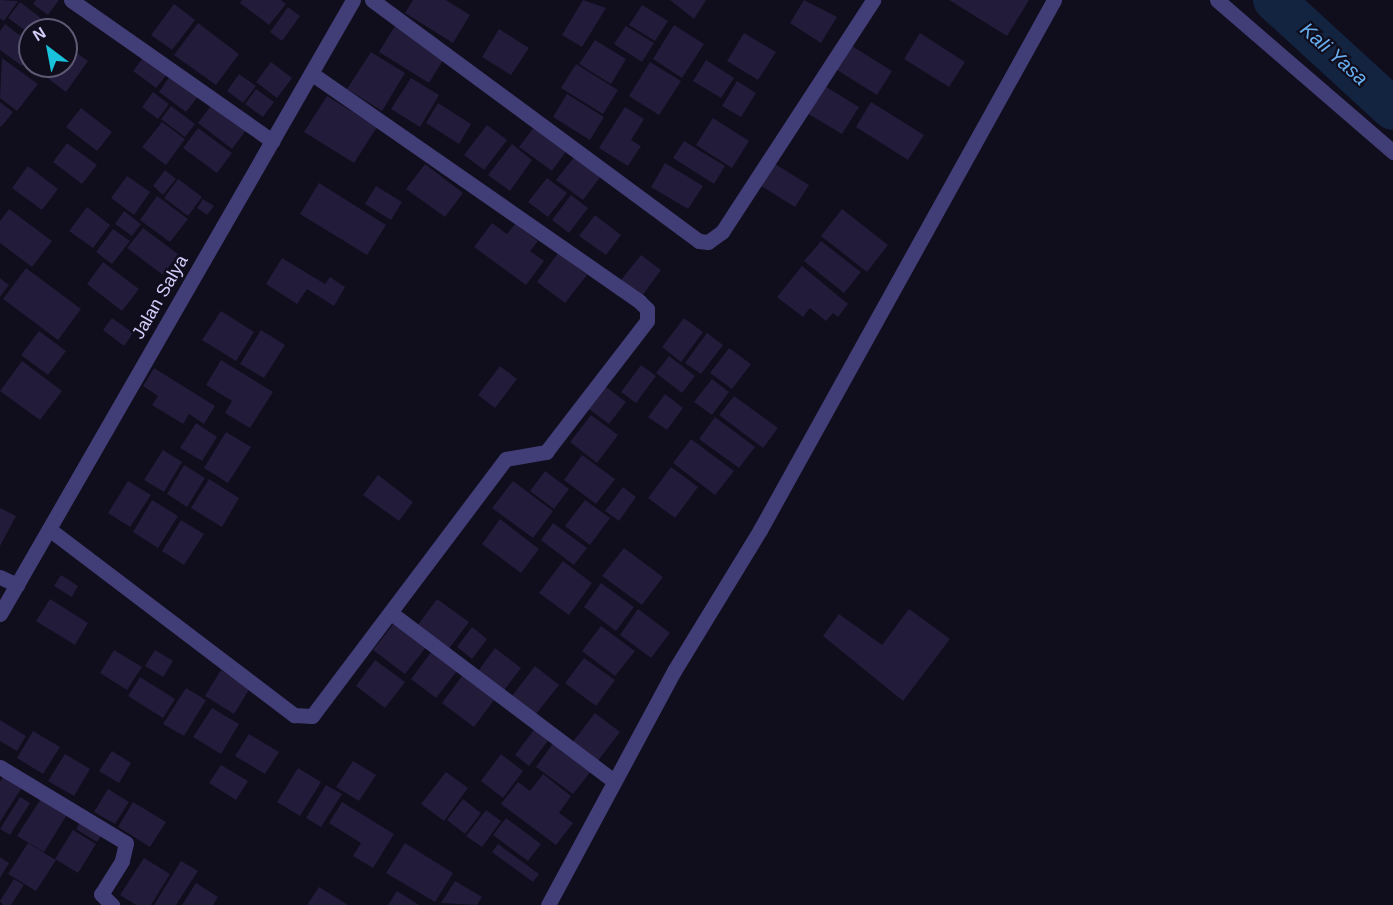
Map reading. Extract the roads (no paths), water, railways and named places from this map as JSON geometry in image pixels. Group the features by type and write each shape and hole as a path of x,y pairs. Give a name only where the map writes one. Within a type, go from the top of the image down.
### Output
{"street":[{"path":"71,0 272,141"},
{"name":"Jalan Salya","path":"0,614 353,0"},
{"path":"372,0 699,241 708,242 722,232 873,0"},
{"path":"548,905 614,781 760,530 1054,0"},
{"path":"1217,0 1393,152"},
{"path":"49,529 304,717 322,706 506,459 546,452 649,315 639,301 312,73"},
{"path":"0,577 17,585"},
{"path":"392,613 614,781"},
{"path":"0,767 126,843 122,861 101,894 112,905"}],"waterway":[{"name":"Kali Yasa","path":"1274,0 1393,109"}]}
